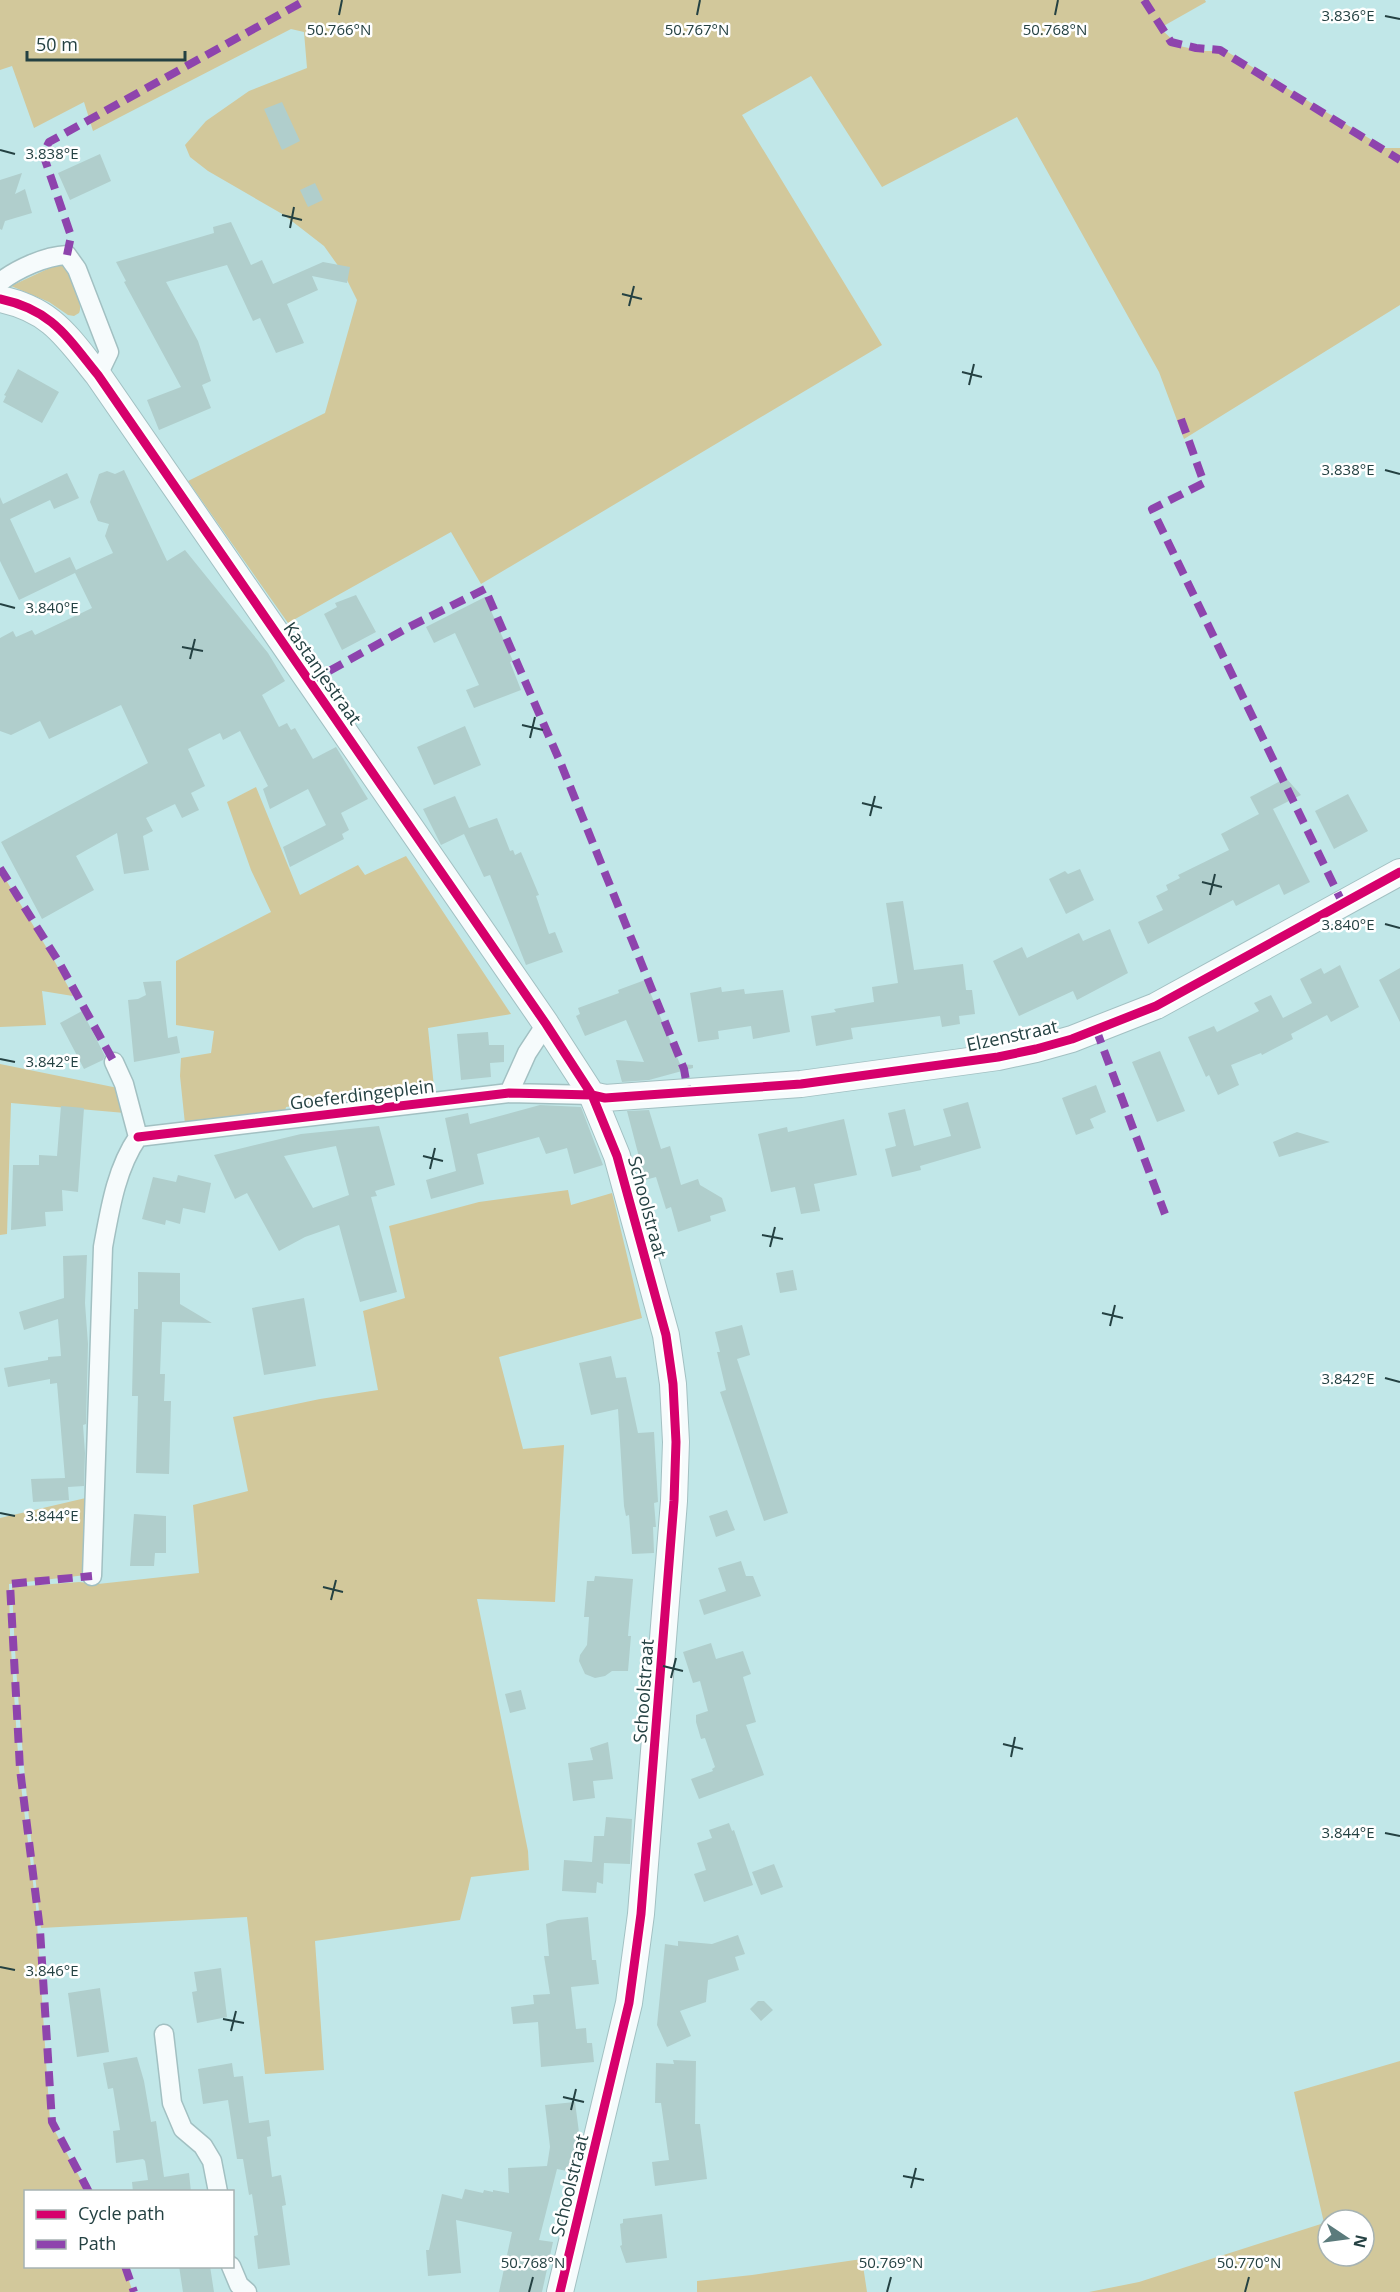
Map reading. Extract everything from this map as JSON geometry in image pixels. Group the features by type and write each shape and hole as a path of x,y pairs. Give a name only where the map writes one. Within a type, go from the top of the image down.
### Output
{"street":[{"path":"0,282 56,255 67,255 77,269 109,352 98,375"},
{"name":"Kastanjestraat","path":"0,299 33,309 60,328 98,375 546,1024 592,1095"},
{"name":"Elzenstraat","path":"592,1095 605,1098 801,1084 998,1057 1045,1047 1072,1039 1156,1006 1400,872"},
{"path":"509,1093 526,1053 546,1024"},
{"path":"93,1576 103,1247 110,1208 125,1155 138,1137 124,1084 114,1062"},
{"name":"Goeferdingeplein","path":"138,1137 509,1093 592,1095"},
{"name":"Schoolstraat","path":"560,2292 629,2003 641,1914 648,1831 674,1501 676,1442 673,1384 666,1335 618,1156 592,1095"},
{"path":"164,2034 172,2103 183,2129 203,2146 213,2161 218,2190"},
{"path":"232,2268 239,2284 247,2292"}],"shaded area":[{"path":"0,0 1205,0 1206,2 1160,28 1179,46 1204,51 1226,51 1385,148 1400,148 1400,305 1184,439 1159,372 1017,117 882,187 811,76 742,115 882,345 481,584 451,532 288,623 188,481 325,413 357,300 344,274 324,246 284,215 208,171 190,157 185,145 206,121 249,91 307,68 304,32 291,29 93,131 84,102 34,128 12,66 0,70"},
{"path":"62,264 66,267 76,287 80,302 79,313 74,316 68,315 49,302 11,286 56,265"},
{"path":"256,787 300,895 358,865 365,875 406,856 511,1014 428,1028 434,1087 286,1107 285,1112 185,1124 180,1076 181,1058 211,1053 214,1031 176,1025 176,961 271,912 251,870 227,802"},
{"path":"0,870 73,996 42,991 46,1025 0,1027"},
{"path":"0,1064 118,1088 125,1113 11,1103 7,1234 0,1235"},
{"path":"568,1190 571,1205 612,1193 642,1318 499,1357 523,1449 564,1445 555,1602 477,1599 528,1851 529,1870 471,1877 460,1920 315,1941 324,2070 265,2074 247,1917 41,1928 23,1757 12,1587 79,1582 98,1584 199,1573 193,1505 248,1491 233,1417 378,1390 363,1311 405,1298 389,1226 479,1202"},
{"path":"90,1497 86,1575 9,1584 19,1769 36,1907 50,2122 86,2190 24,2190 24,2268 124,2268 133,2292 0,2292 0,1518"},
{"path":"1400,2061 1400,2292 1089,2292 1139,2282 1316,2226 1316,2268 1376,2268 1376,2208 1321,2208 1294,2092"},
{"path":"862,2259 867,2292 697,2292 697,2281"}],"building":[{"path":"282,102 300,141 282,150 264,109"},
{"path":"100,154 111,181 70,200 58,173"},
{"path":"22,173 15,194 25,189 32,213 5,221 2,230 0,229 0,180"},
{"path":"315,183 323,200 308,207 300,190"},
{"path":"231,222 251,265 262,260 273,284 323,262 350,267 347,283 312,276 318,290 287,304 304,343 276,353 260,318 253,321 227,265 166,282 198,341 211,381 202,385 211,408 159,430 147,400 181,387 124,282 126,281 116,262 214,233 213,227"},
{"path":"18,369 59,392 42,423 3,402 6,396 4,395"},
{"path":"124,470 167,561 185,550 268,653 285,681 262,695 279,727 287,723 291,730 295,728 313,759 336,747 368,799 341,813 349,830 342,834 344,839 290,867 283,847 326,825 308,789 270,809 263,789 268,786 240,731 223,740 220,733 188,749 205,786 191,793 199,810 182,818 175,804 146,818 153,831 143,836 149,870 124,874 117,833 76,856 94,890 42,919 1,842 148,763 121,705 49,739 40,721 11,735 0,731 0,638 13,631 16,637 32,630 35,635 92,608 75,573 19,600 0,561 0,497 3,504 67,473 79,498 54,509 50,500 10,519 35,573 70,557 76,570 113,553 105,536 109,524 98,521 90,502 99,474 107,471 115,474"},
{"path":"356,595 376,632 342,650 324,614 337,607 335,603"},
{"path":"485,597 513,661 510,662 521,690 474,708 466,690 479,685 455,633 434,643 426,627"},
{"path":"465,726 481,765 434,785 417,747"},
{"path":"1286,778 1301,795 1273,809 1310,882 1284,895 1279,884 1236,906 1233,900 1148,944 1138,922 1163,910 1156,896 1168,890 1166,885 1180,878 1178,875 1229,850 1221,834 1259,814 1250,797"},
{"path":"1348,794 1368,831 1334,849 1315,811"},
{"path":"455,796 469,828 497,818 510,851 513,850 515,855 521,852 539,895 536,896 549,934 555,932 563,952 526,965 490,875 484,877 464,834 441,845 423,809"},
{"path":"1080,869 1094,900 1066,914 1049,879 1065,871 1068,874"},
{"path":"903,901 914,970 963,964 966,990 972,990 975,1014 959,1016 960,1024 942,1027 940,1016 851,1028 853,1039 816,1046 811,1016 836,1012 834,1009 874,1002 872,987 898,983 886,903"},
{"path":"1110,929 1128,973 1077,1000 1073,991 1019,1016 993,961 1022,947 1027,958 1079,933 1083,941"},
{"path":"1340,965 1359,1007 1331,1022 1327,1015 1291,1034 1293,1039 1262,1055 1261,1053 1231,1065 1239,1085 1218,1095 1209,1075 1206,1077 1188,1037 1214,1026 1217,1032 1259,1011 1254,1003 1271,995 1283,1018 1312,1003 1300,979 1321,968 1324,974"},
{"path":"1400,968 1400,1022 1379,980"},
{"path":"645,980 680,1064 693,1065 693,1068 649,1080 622,1082 616,1060 644,1062 626,1020 585,1036 576,1016 580,1014 578,1008 619,993 618,990"},
{"path":"161,981 168,1038 177,1036 180,1053 134,1062 128,1000 146,995 143,982"},
{"path":"721,987 722,992 744,989 745,994 783,990 790,1032 753,1039 751,1026 718,1031 719,1039 698,1042 690,993"},
{"path":"82,1011 105,1056 103,1060 84,1069 60,1023"},
{"path":"488,1032 489,1045 504,1045 504,1062 490,1063 491,1077 461,1080 457,1034"},
{"path":"1160,1051 1185,1111 1157,1122 1132,1062"},
{"path":"1096,1085 1106,1112 1090,1119 1094,1128 1076,1135 1062,1098"},
{"path":"968,1102 981,1148 920,1166 921,1170 892,1177 885,1149 896,1146 888,1113 905,1109 914,1146 951,1136 943,1109"},
{"path":"540,1105 581,1107 603,1165 574,1174 567,1148 546,1154 539,1137 477,1154 484,1184 431,1199 426,1180 456,1171 445,1118 468,1113 470,1124"},
{"path":"61,1106 84,1108 78,1192 62,1190 63,1211 45,1212 46,1226 11,1230 13,1165 39,1165 39,1155 57,1156"},
{"path":"649,1110 661,1149 670,1146 681,1185 698,1179 700,1185 722,1198 726,1211 710,1216 711,1221 678,1232 671,1207 666,1209 656,1177 645,1180 627,1111"},
{"path":"844,1119 857,1175 814,1184 820,1211 801,1214 795,1187 771,1192 758,1134 787,1127 788,1132"},
{"path":"379,1126 395,1185 375,1191 377,1196 371,1197 397,1292 360,1302 339,1225 305,1237 279,1251 247,1193 235,1199 214,1155 301,1134","holes":["336,1146 349,1195 313,1208 284,1156"]},
{"path":"1297,1132 1330,1142 1279,1157 1273,1142"},
{"path":"178,1175 211,1183 205,1213 183,1208 180,1224 166,1220 165,1225 142,1219 153,1177 176,1182"},
{"path":"87,1255 85,1303 88,1344 86,1424 83,1425 84,1486 68,1487 69,1500 33,1502 31,1479 65,1478 57,1383 50,1384 50,1379 8,1387 4,1368 61,1356 58,1319 24,1330 19,1312 64,1298 63,1256"},
{"path":"793,1270 797,1290 780,1293 776,1273"},
{"path":"138,1272 180,1273 180,1304 212,1323 162,1322 160,1374 165,1374 164,1401 171,1401 169,1474 136,1473 138,1396 132,1396 134,1309 138,1309"},
{"path":"304,1298 316,1366 264,1375 252,1308"},
{"path":"742,1325 750,1355 737,1359 788,1513 764,1521 720,1392 726,1390 715,1332"},
{"path":"611,1356 616,1378 626,1377 638,1433 654,1432 658,1502 654,1503 656,1527 653,1527 654,1553 632,1554 629,1515 626,1516 624,1506 618,1409 591,1415 579,1363"},
{"path":"727,1510 735,1530 716,1537 709,1516"},
{"path":"134,1514 166,1516 166,1553 155,1553 154,1566 130,1566"},
{"path":"741,1561 746,1576 753,1576 761,1596 704,1615 699,1600 726,1591 718,1568"},
{"path":"595,1576 633,1579 628,1636 631,1636 628,1671 612,1671 605,1676 595,1678 585,1674 579,1661 587,1645 589,1617 584,1617 587,1581 594,1581"},
{"path":"711,1643 716,1659 743,1651 751,1674 743,1677 756,1722 746,1725 764,1775 699,1799 691,1779 713,1771 715,1767 705,1738 701,1739 696,1722 696,1715 708,1711 700,1681 693,1683 683,1652"},
{"path":"521,1690 526,1709 510,1713 505,1694"},
{"path":"608,1742 613,1779 593,1781 595,1798 573,1801 568,1763 593,1760 590,1748"},
{"path":"606,1817 632,1819 630,1864 604,1863 603,1884 597,1882 596,1893 562,1891 564,1860 592,1862 594,1836 604,1836"},
{"path":"729,1823 732,1831 734,1830 753,1885 704,1902 694,1874 706,1870 697,1843 712,1838 709,1830"},
{"path":"774,1864 783,1887 761,1895 752,1872"},
{"path":"588,1917 592,1960 596,1960 599,1984 571,1987 576,2029 586,2028 587,2043 592,2043 594,2062 541,2067 538,2022 513,2024 511,2007 534,2004 533,1995 550,1994 544,1956 549,1956 546,1924 558,1920"},
{"path":"738,1935 745,1954 735,1957 739,1970 708,1980 706,2002 680,2011 691,2036 667,2047 657,2025 665,1944 678,1946 678,1941 712,1944"},
{"path":"221,1968 227,2017 197,2023 192,1992 197,1991 194,1972"},
{"path":"100,1988 109,2052 77,2057 68,1993"},
{"path":"758,2001 764,2001 773,2010 761,2021 750,2009"},
{"path":"137,2057 151,2122 156,2121 164,2177 189,2173 191,2190 133,2190 132,2182 148,2180 145,2161 143,2159 116,2163 113,2131 120,2130 113,2088 108,2089 103,2063"},
{"path":"673,2060 696,2061 695,2124 700,2124 707,2179 655,2186 652,2162 669,2160 661,2103 655,2103 656,2063 674,2064"},
{"path":"232,2063 234,2077 243,2076 249,2123 269,2120 271,2136 267,2137 272,2177 281,2175 286,2205 282,2206 290,2265 258,2269 254,2236 258,2235 252,2194 249,2195 243,2159 237,2159 228,2100 203,2104 198,2069"},
{"path":"575,2102 580,2140 572,2172 557,2169 539,2240 553,2242 542,2292 499,2292 512,2232 456,2220 461,2273 428,2276 426,2250 429,2250 442,2194 462,2199 465,2189 483,2193 484,2190 493,2192 493,2190 509,2193 508,2168 547,2166 550,2147 545,2105"},
{"path":"662,2214 667,2258 626,2263 620,2246 622,2245 620,2224 623,2223 623,2219"},
{"path":"179,2268 210,2268 214,2292 183,2292"}],"marked path":[{"path":"67,255 71,236 43,154 49,142 306,0"},
{"path":"1144,0 1171,42 1196,48 1220,50 1400,160"},
{"path":"1181,419 1204,483 1152,509 1343,904"},
{"path":"309,682 409,627 485,589 561,764 684,1069 688,1092"},
{"path":"0,868 60,964 114,1062"},
{"path":"1096,1029 1165,1214"},
{"path":"88,2190 52,2122 40,1930 20,1769 10,1584 92,1576"},
{"path":"126,2268 134,2292"}],"cycle path":[{"path":"0,299 33,310 46,318 67,337 98,375 546,1024 592,1095 617,1156 666,1335 673,1384 676,1442 674,1501 641,1914 629,2003 560,2292"},
{"path":"138,1137 509,1093 592,1095 605,1098 801,1084 998,1057 1072,1039 1156,1006 1400,872"}]}
